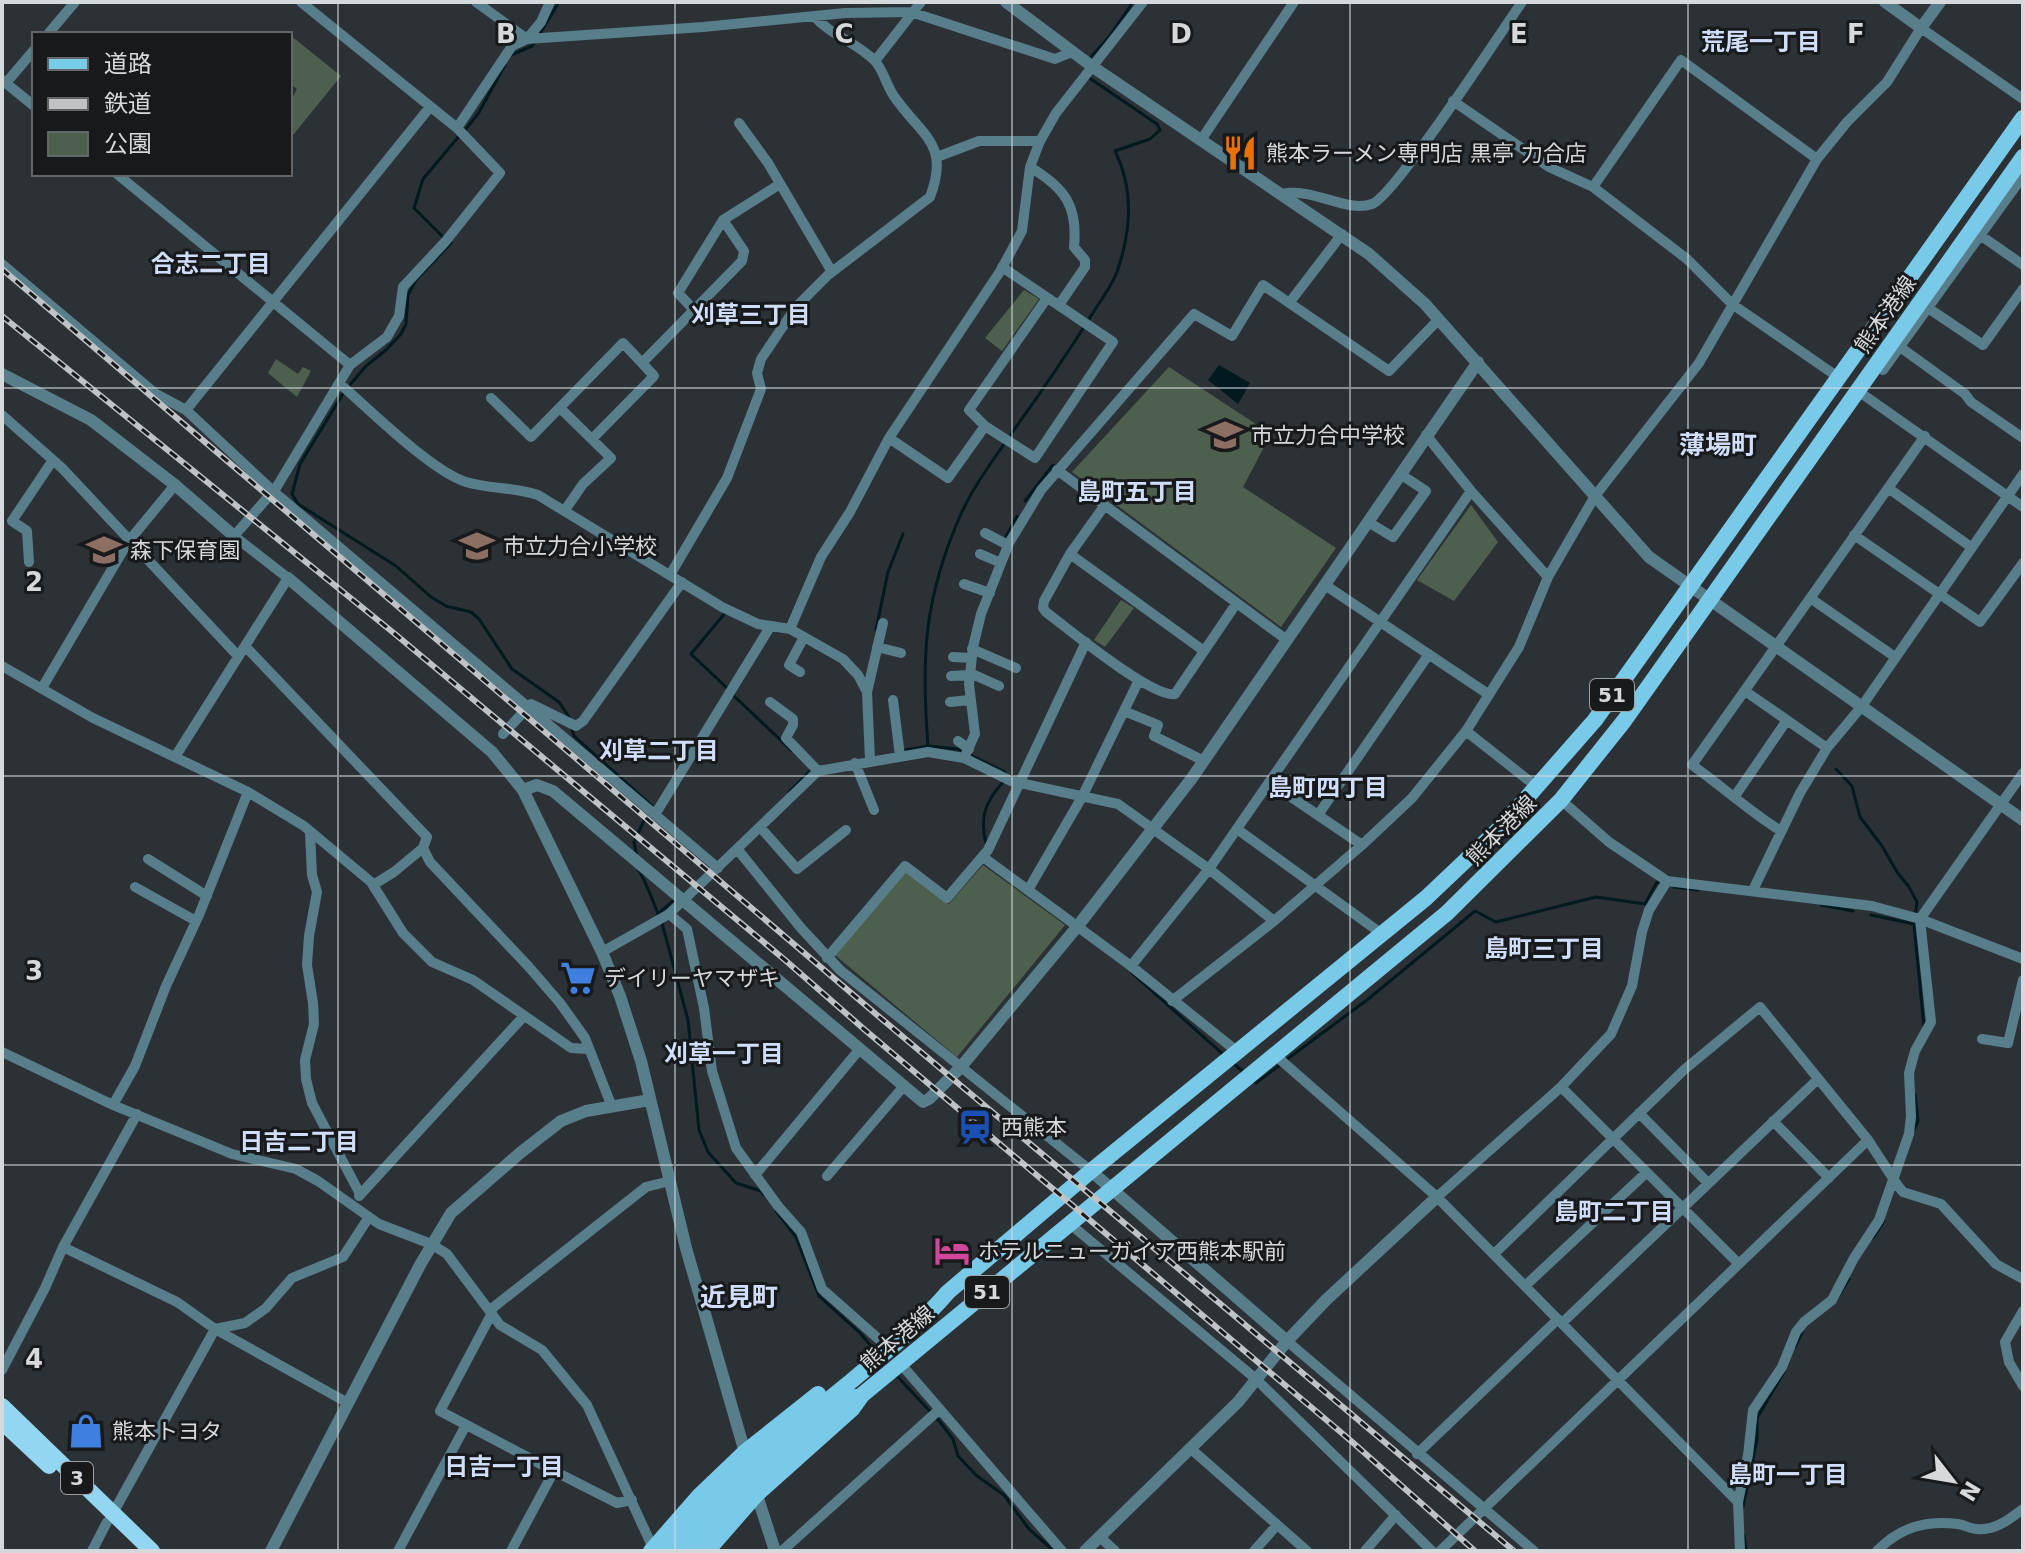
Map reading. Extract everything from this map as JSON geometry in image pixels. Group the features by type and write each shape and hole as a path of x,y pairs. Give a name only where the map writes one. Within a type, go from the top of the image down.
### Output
{"highway":[{"name":"3","path":"2,1406 110,1518 136,1551"},
{"name":"3","path":"2,1422 152,1551"}],"main road":[{"name":"熊本港線","path":"707,1551 751,1474 920,1322 948,1292 1382,934 1464,863 1537,787 1595,720 2023,118"},
{"name":"熊本港線","path":"671,1551 710,1505 751,1474 852,1409 862,1395 900,1363 1447,913 1561,800 1624,721 1711,601 2023,157"},
{"name":"熊本港線","path":"689,1551 751,1474 882,1342 928,1304 948,1292"},
{"name":"熊本港線","path":"652,1550 699,1496 751,1474"}],"street":[{"path":"50,32 75,2"},
{"path":"234,536 273,491 350,365 387,337 399,316 403,287 445,242 500,173 457,128 301,2"},
{"path":"476,2 527,39"},
{"path":"527,39 541,22 550,2"},
{"path":"875,61 921,2"},
{"path":"1006,2 1093,67 1342,234 1409,288 1439,319 1649,557 2023,820"},
{"path":"790,629 821,557 850,512 889,438 1002,267 1023,229 1030,167 1040,141 1056,113 1143,2"},
{"path":"1201,140 1294,2"},
{"path":"1282,194 1312,193 1354,205 1371,205 1389,192 1522,2"},
{"path":"1885,2 2023,99"},
{"path":"1172,1001 1274,921 1362,845 1412,798 1466,731 1519,647 1548,577 1595,496 1699,363 1817,159 1847,122 1887,82 1940,2"},
{"path":"457,128 512,46 527,39 814,16 911,12 1055,59 1072,52"},
{"path":"670,575 727,478 758,400 761,389 757,373 761,359 796,307 832,272 930,197 938,177 937,157 920,125 896,99 875,61 822,26 814,16"},
{"path":"32,52 4,82 32,104"},
{"path":"1593,187 1681,60 1817,159"},
{"path":"1453,101 1549,167 1593,187 1687,259 1732,304 2023,507"},
{"path":"186,410 430,107"},
{"path":"739,123 780,184 832,272"},
{"path":"937,157 979,141 1040,141"},
{"path":"1030,167 1063,192 1076,225 1074,247 1085,260 1085,267 1059,305"},
{"path":"119,176 350,365"},
{"path":"1883,370 2023,176"},
{"path":"694,310 678,293 723,220 780,184"},
{"path":"642,363 742,261 744,251 723,220"},
{"path":"1290,302 1342,234"},
{"path":"1980,235 2023,265"},
{"path":"2,264 156,394 186,410 273,491 718,868"},
{"path":"1002,267 1113,342 1035,458 985,426 969,410 1047,298"},
{"path":"966,754 975,734 969,674 972,654 1008,545 1041,490 1057,470 1194,314 1232,336 1263,285 1389,371 1439,319"},
{"path":"1928,308 1983,345 2023,289"},
{"path":"491,398 531,437 623,343 654,376 593,438"},
{"path":"1900,347 2023,438"},
{"path":"523,790 537,785 553,791 923,1102 960,1068 1154,829 1478,362"},
{"path":"2,374 91,420 175,485 492,752 523,790 602,952 641,1061 686,1248 775,1551"},
{"path":"339,383 392,430 452,476 467,482 538,495 722,607 758,624 790,629 851,665 867,692"},
{"path":"560,408 611,458 583,484 565,510"},
{"path":"2,415 53,460 238,656"},
{"path":"889,438 948,478 985,426"},
{"path":"1426,435 1548,577"},
{"path":"1781,831 1746,809 1735,796 1692,765 1925,436"},
{"path":"29,562 27,531 12,521 53,460"},
{"path":"1057,470 1287,640"},
{"path":"1368,522 1393,537 1426,491 1400,474"},
{"path":"1753,890 1781,831 1827,748 1862,706 2023,474"},
{"path":"42,688 128,542 175,485"},
{"path":"1888,488 1971,547"},
{"path":"1131,966 1209,869 1471,491"},
{"path":"1105,505 1070,554 1043,608 1086,642 1139,680 1167,696 1175,694 1236,604"},
{"path":"985,533 1008,545"},
{"path":"1854,535 1980,622 2023,563"},
{"path":"980,554 1001,563"},
{"path":"1070,554 1204,651"},
{"path":"175,757 288,578"},
{"path":"503,734 531,704 576,726 583,721 682,582"},
{"path":"964,584 990,593"},
{"path":"1325,585 1488,694"},
{"path":"1810,598 1895,657"},
{"path":"870,760 867,692 883,623"},
{"path":"656,813 770,627"},
{"path":"800,672 789,665 804,637"},
{"path":"827,958 905,866 947,898 983,857 1086,642"},
{"path":"245,646 427,837 423,848 373,885"},
{"path":"877,647 901,653"},
{"path":"953,657 972,654 1016,668"},
{"path":"1318,815 1429,654"},
{"path":"2,666 93,718 248,792 304,826 373,885 403,933 432,962 473,980 571,1048 588,1049"},
{"path":"951,676 969,674 999,686"},
{"path":"1028,890 1082,797 1139,680"},
{"path":"1745,691 1827,748"},
{"path":"893,700 900,756"},
{"path":"950,702 970,700"},
{"path":"770,702 793,719 786,738 818,771"},
{"path":"1124,711 1158,725 1154,736 1204,761"},
{"path":"1735,796 1787,720"},
{"path":"1466,731 1537,787"},
{"path":"958,741 966,754"},
{"path":"602,952 669,914 818,771 870,760 937,752 966,754 1021,783 1118,804 1209,869 1274,921"},
{"path":"855,763 874,810"},
{"path":"1740,1551 1738,1502 1753,1410 1782,1367 1796,1332 1838,1292 1854,1258 1879,1220 1895,1182 1909,1134 1909,1073 1915,1051 1931,1022 1920,919 2023,773"},
{"path":"1269,782 1362,845"},
{"path":"113,1105 135,1066 248,792"},
{"path":"1561,800 1609,842 1667,881 1872,906 1920,919 2023,959"},
{"path":"760,827 797,869 846,830"},
{"path":"1237,829 1382,934"},
{"path":"310,833 312,875 317,892 307,965 314,1024 305,1060 306,1079 312,1103 360,1194"},
{"path":"423,848 430,862 560,1003 585,1038 612,1107"},
{"path":"738,850 827,958 1091,1171 1417,1454 1534,1551"},
{"path":"983,857 1131,966 1239,1053"},
{"path":"148,859 207,896"},
{"path":"1085,1551 1238,1402 1287,1341 1326,1300 1561,1087 1611,1034 1632,986 1649,910 1667,881"},
{"path":"135,887 196,921"},
{"path":"669,914 687,929 704,1008 712,1071 736,1148 801,1232 822,1289 882,1342"},
{"path":"1982,1039 2008,1043 2023,980"},
{"path":"1494,1254 1685,1069 1760,1007 1868,1140 1903,1192 1941,1204 1996,1264 2023,1279"},
{"path":"354,1205 360,1194 524,1016"},
{"path":"755,1175 859,1050"},
{"path":"2,1052 113,1105 232,1154 296,1169 379,1224 431,1244 447,1254 500,1325 553,1360 587,1405 652,1550"},
{"path":"1275,1055 1437,1197 1738,1502"},
{"path":"1417,1454 1818,1079"},
{"path":"827,1176 904,1086"},
{"path":"1561,1087 1739,1264"},
{"path":"271,1551 431,1244 451,1213 561,1121 586,1111 650,1100"},
{"path":"1639,1113 1708,1183"},
{"path":"2,1370 63,1247 137,1114"},
{"path":"1773,1121 1829,1178"},
{"path":"1440,1551 1868,1140"},
{"path":"1526,1285 1646,1173"},
{"path":"632,1500 617,1503 440,1411 491,1311 646,1187 670,1181"},
{"path":"92,1551 215,1329 245,1323 266,1308 292,1278 343,1257 369,1217"},
{"path":"1070,1224 1256,1379 1432,1551"},
{"path":"63,1247 177,1302 215,1329 348,1403"},
{"path":"2023,1311 2005,1342 2009,1362 2023,1386"},
{"path":"900,1363 1062,1551"},
{"path":"782,1551 940,1409"},
{"path":"398,1551 466,1425"},
{"path":"1190,1448 1307,1551"},
{"path":"511,1551 554,1471"},
{"path":"1877,1551 1893,1536 1912,1526 1935,1522 1979,1530 2006,1523 2023,1509"},
{"path":"1365,1551 1396,1515"},
{"path":"1254,1551 1277,1525"},
{"path":"1100,1537 1115,1551"}],"green space":[{"path":"292,37 341,76 293,135 292,98 297,89 292,85"},
{"path":"1024,290 1039,299 1002,351 985,338"},
{"path":"276,359 298,374 303,367 311,371 297,397 268,373"},
{"path":"1169,367 1271,434 1243,487 1336,548 1281,627 1072,472"},
{"path":"1471,505 1498,542 1454,601 1417,580"},
{"path":"1121,600 1134,608 1105,647 1094,640"},
{"path":"983,865 1065,925 957,1057 835,955 905,869 949,904"}],"water":[{"path":"1219,365 1250,383 1238,404 1208,380"}],"waterway":[{"path":"539,35 559,2"},
{"path":"1090,58 1109,37 1131,5 1129,2"},
{"path":"511,55 535,42"},
{"path":"465,130 478,114 505,65"},
{"path":"1005,774 958,749 928,746 925,684 928,628 939,573 961,514 987,469 1116,275 1126,239 1128,195 1115,151 1150,139 1160,130 1157,124 1088,77"},
{"path":"443,237 414,208 423,179 460,135"},
{"path":"349,386 401,334 406,324 408,295 416,280 449,242"},
{"path":"344,392 300,464 292,494 298,504 396,566 431,597 446,606 471,612 479,619 512,669 559,702 569,717"},
{"path":"1025,501 1053,465"},
{"path":"1005,539 1017,516"},
{"path":"876,630 888,572 903,534"},
{"path":"725,613 691,654 727,688"},
{"path":"733,695 791,750"},
{"path":"572,729 574,736 651,805"},
{"path":"905,750 928,746"},
{"path":"789,792 812,769"},
{"path":"1836,769 1852,786 1860,817 1917,902 1914,924 1924,1027"},
{"path":"986,843 984,817 992,796 1003,782"},
{"path":"637,857 634,842 648,812"},
{"path":"638,869 659,916"},
{"path":"1286,1060 1367,1000 1475,911 1496,922 1596,897 1645,904 1657,882 1663,884"},
{"path":"1674,887 1698,890"},
{"path":"658,914 673,901"},
{"path":"1821,905 1853,911"},
{"path":"1871,915 1914,924"},
{"path":"662,923 688,1020 699,1130 708,1152 736,1183 761,1191 764,1195"},
{"path":"1132,973 1225,1056"},
{"path":"1234,1064 1245,1073"},
{"path":"1254,1081 1256,1083 1280,1065"},
{"path":"1914,1130 1918,1121 1915,1095"},
{"path":"776,1211 796,1237 819,1296 876,1352"},
{"path":"1873,1238 1884,1221"},
{"path":"1836,1300 1849,1279"},
{"path":"1795,1347 1802,1332"},
{"path":"1743,1507 1757,1439 1757,1418 1784,1372"},
{"path":"896,1375 940,1422 953,1439 958,1456 977,1476 1004,1495 1029,1529 1054,1551"},
{"path":"1744,1535 1746,1551"}],"railway":[{"path":"2,269 877,1015 1514,1551"},
{"path":"2,316 395,634 785,960 1350,1440 1475,1551"}],"place":[{"name":"熊本ラーメン専門店 黒亭 力合店","path":"1240,153"},
{"name":"市立力合中学校","path":"1225,435"},
{"name":"市立力合小学校","path":"477,546"},
{"name":"森下保育園","path":"104,550"},
{"name":"デイリーヤマザキ","path":"578,978"},
{"name":"西熊本","path":"975,1127"},
{"name":"ホテルニューガイア西熊本駅前","path":"952,1251"},
{"name":"熊本トヨタ","path":"86,1431"}],"district":[{"name":"荒尾一丁目","path":"1761,42"},
{"name":"合志二丁目","path":"211,264"},
{"name":"刈草三丁目","path":"751,315"},
{"name":"薄場町","path":"1718,445"},
{"name":"島町五丁目","path":"1137,492"},
{"name":"刈草二丁目","path":"659,751"},
{"name":"島町四丁目","path":"1328,788"},
{"name":"島町三丁目","path":"1544,949"},
{"name":"刈草一丁目","path":"724,1054"},
{"name":"日吉二丁目","path":"299,1142"},
{"name":"島町二丁目","path":"1614,1212"},
{"name":"近見町","path":"739,1297"},
{"name":"日吉一丁目","path":"504,1467"},
{"name":"島町一丁目","path":"1788,1475"}]}
